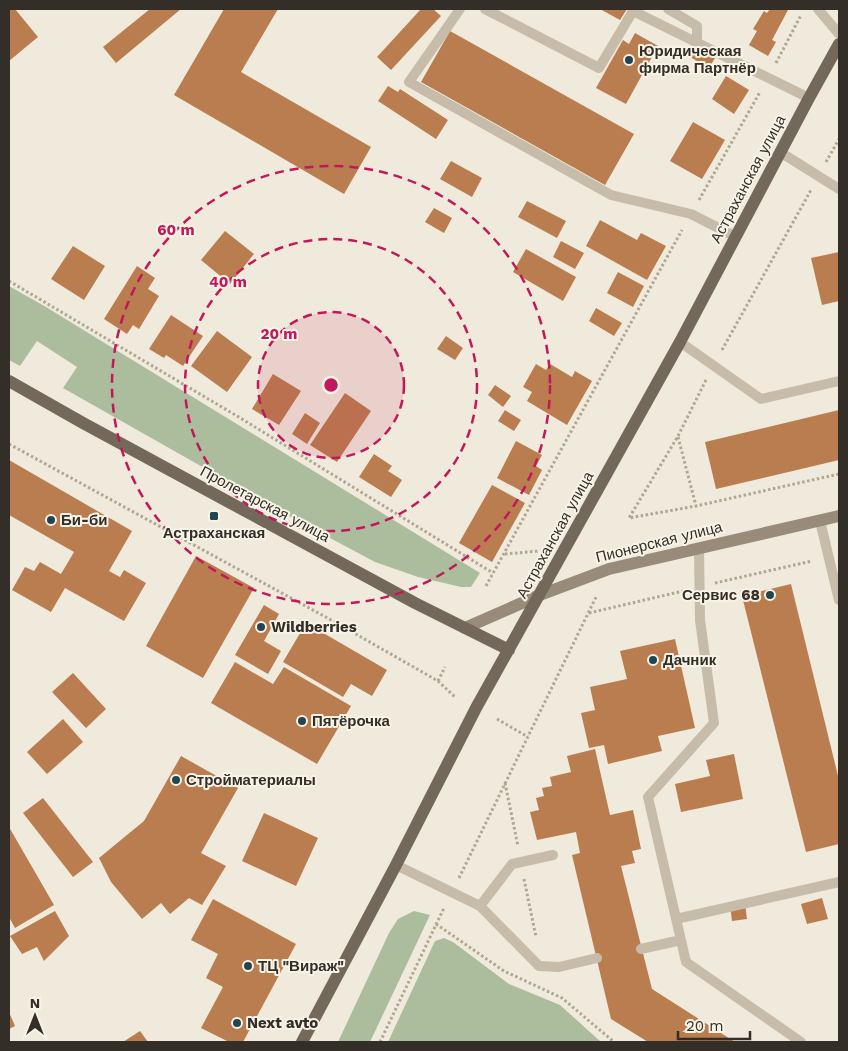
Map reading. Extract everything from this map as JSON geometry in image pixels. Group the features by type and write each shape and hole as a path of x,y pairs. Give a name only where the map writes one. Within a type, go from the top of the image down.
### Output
{"main road":[{"name":"Астраханская улица","path":"302,1042 396,865 476,708 680,342 839,44"},
{"name":"Пролетарская улица","path":"9,381 415,603 509,650"},
{"name":"Пионерская улица","path":"465,628 540,595 609,569 839,516"}],"lane":[{"path":"460,9 408,82 610,195 691,214 736,237"},
{"path":"485,9 599,68 633,11 809,98"},
{"path":"668,9 697,26 698,43"},
{"path":"818,9 839,34"},
{"path":"780,152 839,189"},
{"path":"680,342 762,399 839,381"},
{"path":"820,521 839,600"},
{"path":"699,549 700,620 714,723 648,797 686,962 801,1042"},
{"path":"480,906 512,864 553,855"},
{"path":"396,865 480,906 539,966 559,967 597,958"},
{"path":"676,919 839,882"},
{"path":"641,949 681,940"}],"path":[{"path":"486,586 805,9"},
{"path":"9,281 237,416 493,573"},
{"path":"678,436 696,506"},
{"path":"9,444 333,621 438,681 455,697"},
{"path":"504,554 539,552"},
{"path":"380,1042 596,597"},
{"path":"438,681 445,667"},
{"path":"497,719 528,737"},
{"path":"505,783 536,940"},
{"path":"436,924 504,971 562,998 614,1042"}],"green space":[{"path":"9,286 480,573 471,587 461,587 418,577 375,562 289,516 63,388 77,367 37,341 20,366 9,360"},
{"path":"414,911 430,915 370,1042 338,1042 389,933 398,919"},
{"path":"444,938 453,942 509,984 560,1005 601,1042 388,1042 435,941"}],"building":[{"path":"9,9 15,9 38,37 9,61"},
{"path":"150,9 181,9 116,63 103,47"},
{"path":"224,9 278,9 241,72 371,147 344,194 174,95"},
{"path":"421,9 433,9 441,16 391,70 377,57"},
{"path":"600,9 627,9 620,20"},
{"path":"770,9 788,10 772,40 776,42 768,56 749,45 757,31 753,29 764,11 767,13"},
{"path":"450,31 634,134 605,185 421,82"},
{"path":"635,33 658,46 626,104 596,88 623,40 629,44"},
{"path":"696,47 715,58 709,68 690,57"},
{"path":"726,76 749,90 734,114 712,99"},
{"path":"388,86 398,92 400,89 448,120 436,139 378,101"},
{"path":"693,122 725,140 702,179 670,161"},
{"path":"451,161 482,178 472,197 440,179"},
{"path":"527,201 566,221 557,238 518,217"},
{"path":"434,208 452,218 444,233 425,222"},
{"path":"600,220 637,240 641,233 666,246 647,280 586,246"},
{"path":"225,231 254,254 230,284 201,260"},
{"path":"561,241 584,253 575,269 553,257"},
{"path":"73,246 105,266 84,300 51,279"},
{"path":"526,249 576,277 563,301 513,272"},
{"path":"839,252 839,301 822,305 811,258"},
{"path":"137,266 155,278 148,289 159,296 139,329 133,325 127,334 104,319"},
{"path":"618,272 644,286 633,307 607,293"},
{"path":"596,308 622,323 614,336 589,321"},
{"path":"171,315 203,336 183,366 166,355 164,358 149,349"},
{"path":"217,331 252,357 227,392 191,366"},
{"path":"446,336 463,348 455,360 437,349"},
{"path":"536,364 546,370 550,364 572,377 575,371 592,381 567,425 527,401 532,392 523,387"},
{"path":"273,374 301,391 279,425 252,409"},
{"path":"495,385 511,396 503,407 488,395"},
{"path":"345,393 371,411 337,462 310,445"},
{"path":"505,410 521,420 514,431 498,421"},
{"path":"839,410 839,460 716,489 705,442"},
{"path":"305,413 320,423 307,444 292,434"},
{"path":"516,441 542,455 536,466 542,470 529,495 497,478"},
{"path":"374,454 392,466 388,471 402,480 391,497 359,477"},
{"path":"9,460 132,531 109,571 120,577 124,570 146,583 124,621 65,588 51,612 12,590 25,567 34,571 40,562 61,574 74,552 9,515"},
{"path":"492,485 525,503 492,562 459,543"},
{"path":"196,556 254,588 203,678 146,646"},
{"path":"791,584 839,780 839,844 806,852 742,596"},
{"name":"Wildberries","path":"264,605 279,614 264,641 281,651 268,674 235,655"},
{"path":"306,623 387,670 372,696 351,684 343,697 283,662"},
{"path":"675,639 695,728 658,736 662,751 608,764 604,745 589,748 581,713 595,710 590,687 627,679 620,651"},
{"path":"235,662 273,684 284,667 351,706 317,764 211,703"},
{"path":"73,673 106,709 86,728 52,692"},
{"path":"63,719 83,742 47,774 27,752"},
{"path":"595,749 610,815 633,810 641,849 632,851 635,863 621,866 652,989 735,1042 648,1042 611,1019 572,855 580,853 576,832 537,840 530,812 539,810 536,798 544,796 542,788 552,786 550,777 571,772 567,756"},
{"path":"734,754 743,799 681,812 675,784 710,776 706,760"},
{"path":"181,756 238,788 201,853 226,866 202,905 189,898 170,914 161,903 142,919 111,882 99,858 144,821"},
{"path":"43,798 93,862 73,877 23,813"},
{"path":"264,813 318,838 296,886 242,861"},
{"path":"9,827 54,905 15,928 9,917"},
{"path":"822,898 828,919 807,924 801,904"},
{"name":"ТЦ \"Вираж\"","path":"213,899 296,944 243,1042 229,1042 201,1028 223,987 206,978 218,954 191,940"},
{"path":"745,903 747,919 732,921 730,905"},
{"path":"55,911 69,936 44,961 37,947 22,954 10,936"},
{"path":"9,1012 15,1026 9,1029"},
{"path":"140,1031 148,1042 123,1042"}],"place":[{"name":"Юридическая фирма Партнёр","path":"629,60"},
{"name":"Астраханская","path":"214,516"},
{"name":"Би-би","path":"51,520"},
{"name":"Сервис 68","path":"770,595"},
{"name":"Wildberries","path":"261,627"},
{"name":"Дачник","path":"653,660"},
{"name":"Пятёрочка","path":"302,721"},
{"name":"Стройматериалы","path":"176,780"},
{"name":"ТЦ \"Вираж\"","path":"248,966"},
{"name":"Next avto","path":"237,1023"}]}
